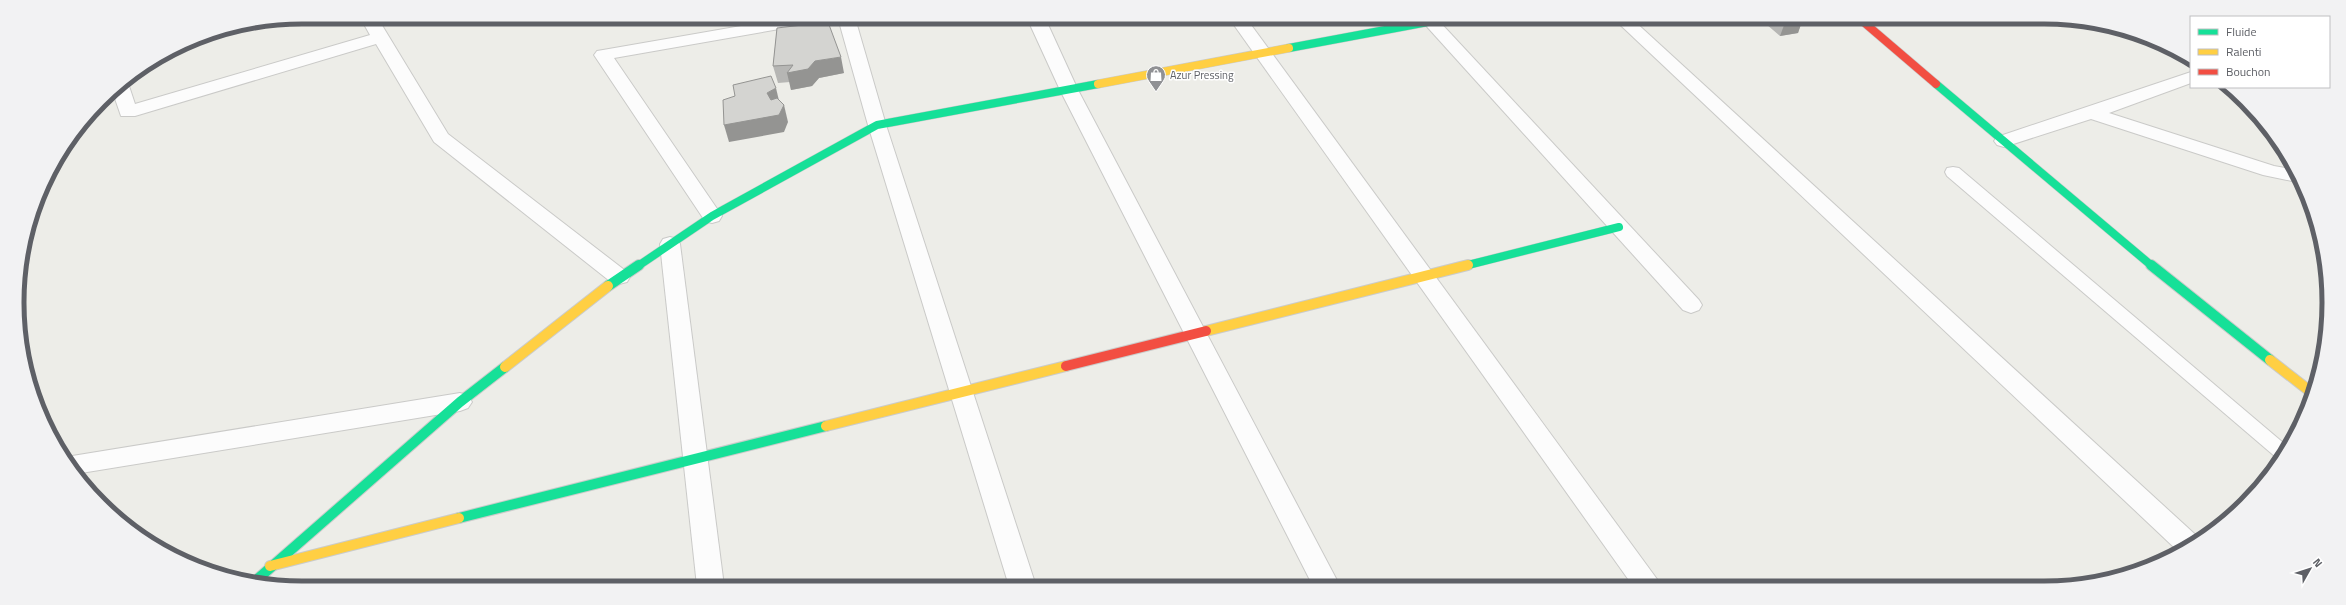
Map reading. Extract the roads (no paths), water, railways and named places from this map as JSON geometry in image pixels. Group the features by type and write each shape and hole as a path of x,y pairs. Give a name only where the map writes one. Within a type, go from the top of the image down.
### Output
{"street":[{"path":"372,24 441,138 620,277"},
{"path":"712,216 603,55 780,24"},
{"path":"848,24 877,125 1021,581"},
{"path":"1039,24 1069,90 1324,581"},
{"path":"1241,24 1645,581"},
{"path":"258,578 460,402 620,277 712,216 877,125 1069,90 1409,24"},
{"path":"1438,24 1691,305"},
{"path":"1627,24 2186,542"},
{"path":"1866,24 2194,301 2308,390"},
{"path":"122,91 128,112 380,38"},
{"path":"2004,141 2091,113 2190,77"},
{"path":"2091,113 2270,171 2291,175"},
{"path":"270,566 1619,226"},
{"path":"670,244 710,581"},
{"path":"77,465 460,402"}],"lane":[{"path":"1953,172 2279,451"}],"place":[{"name":"Azur Pressing","path":"1156,92"}]}
